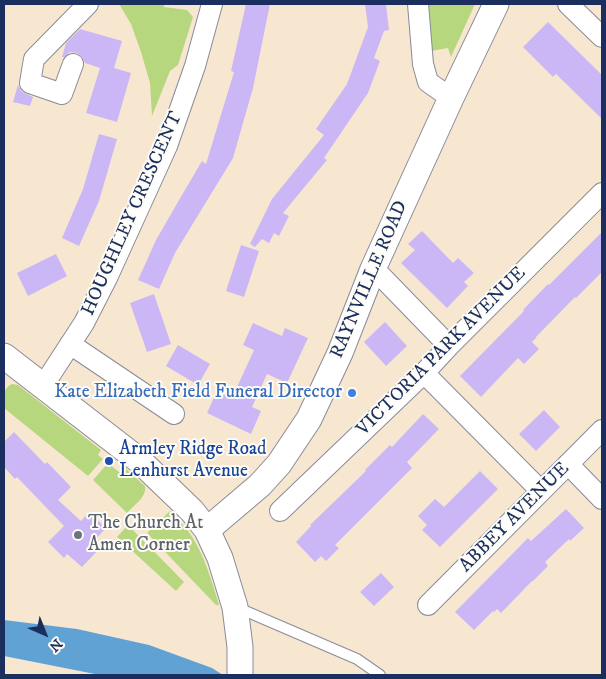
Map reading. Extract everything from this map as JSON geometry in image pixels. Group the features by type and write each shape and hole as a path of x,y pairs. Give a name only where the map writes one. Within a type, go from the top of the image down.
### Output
{"street":[{"path":"73,64 62,94 30,83 34,59 88,4"},
{"name":"HOUGHLEY CRESCENT","path":"43,386 84,323 107,278 167,146 195,66 212,4"},
{"path":"418,4 423,64 428,82 451,98"},
{"name":"RAYNVILLE ROAD","path":"208,530 260,485 280,464 309,419 340,353 373,269 496,4"},
{"path":"568,4 602,37"},
{"name":"VICTORIA PARK AVENUE","path":"280,511 424,373 602,193"},
{"path":"373,269 449,346"},
{"path":"70,344 174,414"},
{"path":"4,356 140,461 208,530 220,558 235,607 240,647 240,674"},
{"path":"424,373 542,491"},
{"name":"ABBEY AVENUE","path":"428,605 602,430"},
{"path":"568,464 602,498"}],"lane":[{"path":"235,607 357,658 380,675"}],"green space":[{"path":"119,4 164,4 164,7 187,10 193,17 178,65 170,71 152,116 150,83 141,52 131,24"},
{"path":"427,4 475,4 451,57 448,48 431,51"},
{"path":"12,384 18,385 101,450 98,455 103,459 88,476 4,408 5,391"},
{"path":"108,463 120,473 125,468 145,486 142,497 127,513 93,480"},
{"path":"170,511 186,528 196,543 207,568 219,605 216,605 147,533"},
{"path":"128,525 184,582 176,591 117,537"}],"water":[{"path":"4,620 77,629 149,645 212,668 223,675 100,675 4,656"}],"building":[{"path":"246,4 270,4 253,88 233,158 175,253 159,289 138,280 156,240 182,195 202,161 206,164 234,72 231,71"},
{"path":"365,4 386,4 389,30 384,31 374,58 380,61 368,93 324,158 327,160 283,213 289,216 279,236 274,233 269,243 262,239 255,247 250,244 272,199 324,135 316,129 347,84 368,27"},
{"path":"548,22 602,75 602,119 556,74 553,77 523,47"},
{"path":"80,29 122,41 114,68 131,73 117,122 86,113 100,68 85,63 77,53 70,52 62,57 66,43"},
{"path":"18,85 22,92 33,97 30,106 13,102"},
{"path":"99,134 117,139 99,201 79,246 62,238 83,189"},
{"path":"422,231 453,263 458,258 474,273 464,282 468,286 447,308 401,263 415,250 408,244"},
{"path":"602,232 602,272 536,337 532,342 539,349 524,364 518,358 481,397 460,376 548,284"},
{"path":"241,245 259,251 244,297 226,291"},
{"path":"56,254 67,276 28,296 17,273"},
{"path":"154,294 171,344 147,352 130,303"},
{"path":"385,322 407,346 386,366 364,342"},
{"path":"253,323 282,336 285,328 308,338 287,383 267,374 252,407 261,411 251,434 207,413 217,391 232,398 254,350 243,345"},
{"path":"178,345 210,364 198,385 166,366"},
{"path":"544,410 560,427 536,451 519,434"},
{"path":"423,414 439,429 407,462 412,468 335,545 339,548 326,561 321,556 315,562 296,542 310,525 390,445 392,447"},
{"path":"14,432 45,464 47,462 71,487 58,500 81,521 89,512 106,528 94,541 101,547 82,567 67,554 64,558 48,542 64,526 17,477 15,479 4,467 4,442"},
{"path":"480,471 498,489 440,547 422,530 427,525 418,516 435,499 444,507"},
{"path":"566,509 584,528 570,541 569,539 545,562 548,566 501,613 497,609 493,611 474,630 455,612 528,538 531,541"},
{"path":"381,573 394,587 374,606 360,592"}],"place":[{"name":"Kate Elizabeth Field Funeral Director","path":"352,393"},
{"name":"Armley Ridge Road Lenhurst Avenue","path":"109,461"},
{"name":"The Church At Amen Corner","path":"78,535"}]}
